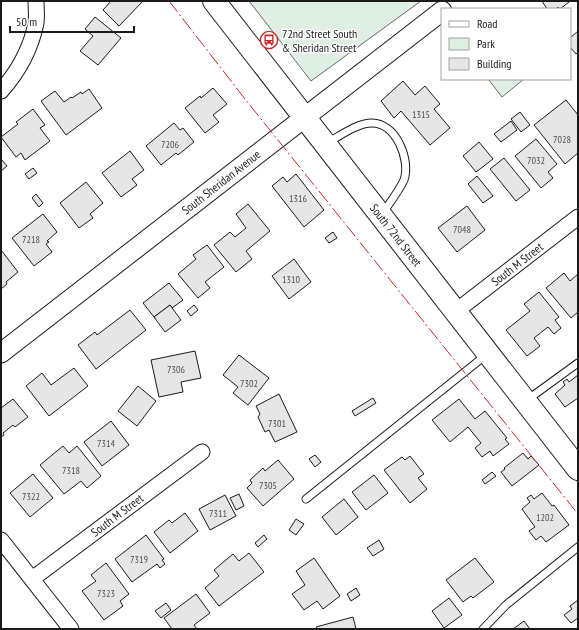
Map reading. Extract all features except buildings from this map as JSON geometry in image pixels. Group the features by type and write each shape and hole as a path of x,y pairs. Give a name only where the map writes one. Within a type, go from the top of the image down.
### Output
{"main road":[{"name":"South 72nd Street","path":"214,1 578,469"}],"street":[{"path":"1,91 11,80 20,66 30,42 36,22 36,1"},
{"path":"446,8 456,1"},
{"name":"South Sheridan Avenue","path":"1,353 441,12"},
{"name":"South M Street","path":"455,312 578,217"},
{"name":"South M Street","path":"32,579 202,452"},
{"path":"1,540 71,629"}],"lane":[{"path":"325,144 364,124 373,123 382,125 393,133 404,154 404,180 381,216"},
{"path":"306,499 488,354"},
{"path":"526,402 578,363"},
{"path":"483,629 506,605 578,547"}],"green space":[{"path":"249,1 421,1 311,81"},
{"path":"489,80 523,80 502,97"}],"power":[{"path":"169,1 245,99 578,514"}],"place":[{"name":"72nd Street South & Sheridan Street","path":"269,40"}]}
